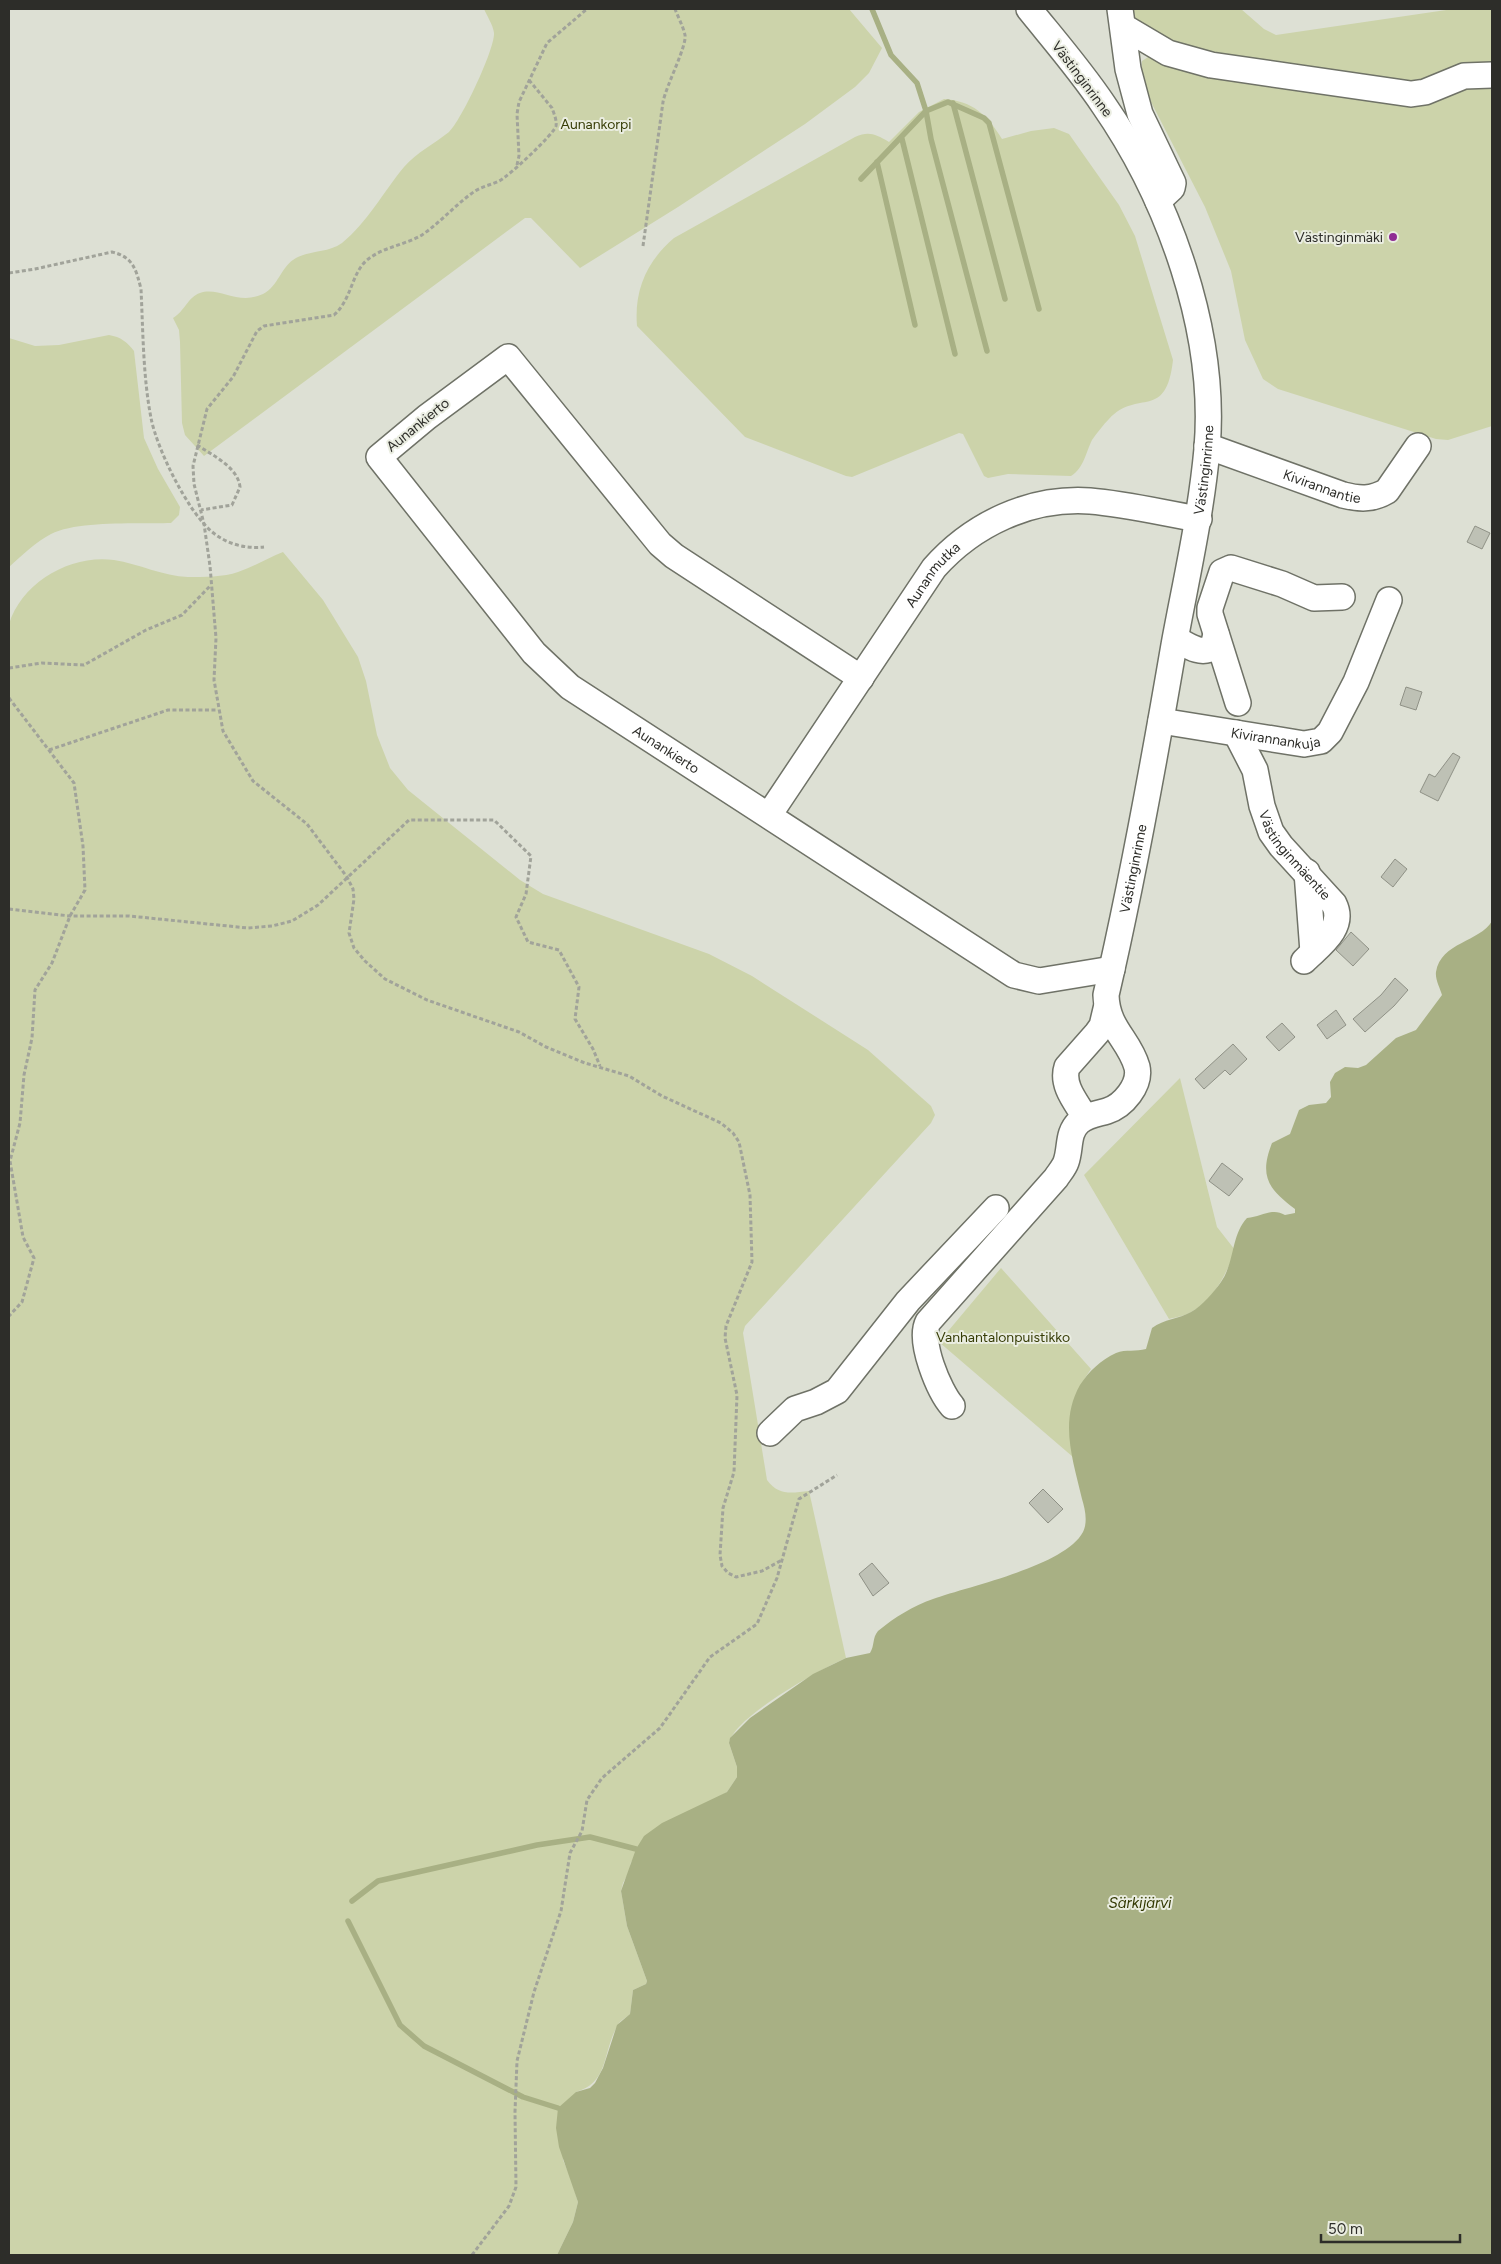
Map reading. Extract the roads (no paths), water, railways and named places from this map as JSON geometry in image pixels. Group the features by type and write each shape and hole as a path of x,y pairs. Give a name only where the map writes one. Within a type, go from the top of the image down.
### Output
{"street":[{"name":"Västinginrinne","path":"1029,9 1103,103 1158,201 1176,244 1193,305 1206,382 1207,446 1199,519 1161,721 1106,994 1106,1009 1102,1026 1067,1067 1065,1074 1068,1089 1086,1117"},
{"path":"1122,18 1128,69 1140,114 1173,183 1172,188 1158,201"},
{"path":"1122,18 1168,53 1211,65 1418,94 1464,76 1492,75"},
{"name":"Aunankierto","path":"861,678 674,556 660,544 508,357 427,417 379,457 520,637 556,676 1023,978 1046,981 1112,969"},
{"name":"Kivirannantie","path":"1207,446 1343,496 1365,499 1379,496 1387,491 1418,446"},
{"name":"Aunanmutka","path":"769,815 934,568 948,552 966,538 994,521 1019,510 1041,504 1082,502 1199,519"},
{"path":"1238,703 1216,634 1210,608 1219,577 1226,569 1230,568 1282,584 1314,598 1342,597"},
{"name":"Kivirannankuja","path":"1161,721 1310,745 1327,737 1356,682 1389,600"},
{"path":"1176,639 1198,651 1204,651 1213,647 1216,634"},
{"name":"Västinginmäentie","path":"1236,733 1255,770 1262,806 1272,832 1281,846 1307,872 1334,904 1339,915 1336,928 1308,957"},
{"path":"952,1406 942,1393 931,1368 925,1329 928,1322 1056,1178 1067,1160 1072,1131 1086,1117 1115,1107 1130,1094 1138,1077 1135,1062 1110,1020 1106,1009"},
{"path":"770,1433 795,1409 816,1402 837,1391 908,1301 996,1208"},
{"path":"908,1301 956,1291"}],"water":[{"name":"Särkijärvi","path":"1492,921 1492,2255 557,2255 573,2222 578,2202 559,2147 556,2128 558,2108 576,2092 590,2088 595,2083 603,2068 617,2025 630,2014 633,1990 646,1984 647,1981 627,1926 621,1891 636,1849 644,1836 662,1823 727,1792 737,1777 737,1767 729,1743 730,1738 750,1718 813,1674 846,1658 870,1653 878,1631 911,1609 933,1599 1037,1565 1073,1544 1083,1532 1086,1520 1072,1456 1069,1427 1070,1413 1080,1385 1087,1375 1105,1359 1120,1352 1146,1349 1152,1328 1191,1312 1208,1298 1218,1286 1229,1266 1238,1232 1247,1218 1271,1212 1285,1215 1295,1213 1295,1209 1278,1195 1268,1181 1266,1164 1272,1143 1290,1134 1299,1110 1309,1105 1326,1103 1331,1097 1330,1082 1335,1073 1345,1067 1358,1068 1366,1065 1396,1038 1416,1030 1442,995 1436,975 1439,962 1445,954 1479,934"}],"waterway":[{"path":"872,9 891,55 917,83 926,111 931,139 987,351"},
{"path":"861,179 926,111 948,102 984,118 989,123 1039,309"},
{"path":"953,103 1005,299"},
{"path":"902,139 955,354"},
{"path":"877,162 915,325"},
{"path":"352,1901 378,1881 537,1845 590,1837 636,1849"},
{"path":"348,1921 400,2025 424,2046 523,2097 558,2108"}],"place":[{"name":"Västinginmäki","path":"1393,237"}],"park label":[{"name":"Aunankorpi","path":"596,124"},
{"name":"Vanhantalonpuistikko","path":"1003,1337"}]}
